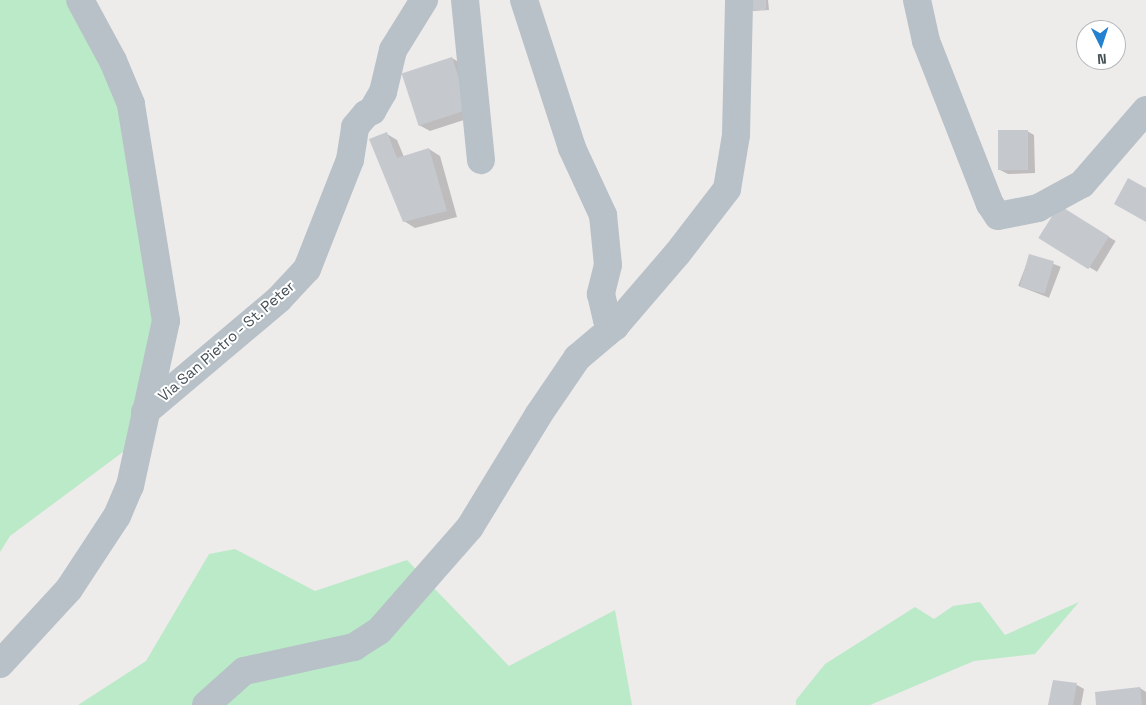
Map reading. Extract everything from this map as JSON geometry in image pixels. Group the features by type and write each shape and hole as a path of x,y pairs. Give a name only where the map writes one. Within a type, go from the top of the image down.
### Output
{"street":[{"path":"0,664 69,589 100,547 130,486 166,321 148,218 138,126 113,61 80,0"},
{"name":"Via San Pietro - St. Peter","path":"145,412 279,299 307,269 350,160 355,127 366,114 372,111 383,92 393,50 424,0"},
{"path":"465,0 481,160"},
{"path":"524,0 572,148 603,215 608,265 601,294 607,319 615,326"},
{"path":"206,705 244,671 354,647 379,630 470,527 539,414 577,358 615,326 677,254 728,189 736,135 739,0"},
{"path":"917,0 930,49 990,204 998,216 1038,208 1082,184 1146,110"}],"green space":[{"path":"0,0 71,0 130,109 165,317 127,449 10,536 0,552"},
{"path":"235,549 315,591 407,560 509,666 615,610 632,705 78,705 146,661 209,554"},
{"path":"980,602 1005,635 1079,602 1035,654 974,661 870,705 796,705 796,700 825,664 915,607 934,619 953,606"}],"building":[{"path":"748,0 766,0 766,10 748,10"},
{"path":"452,57 469,109 419,126 402,73"},
{"path":"998,130 1028,130 1028,170 998,170"},
{"path":"387,132 397,158 429,148 447,211 403,222 369,139"},
{"path":"1128,178 1146,188 1146,222 1114,204"},
{"path":"1059,205 1109,236 1088,269 1038,238"},
{"path":"1029,254 1054,261 1045,294 1020,287"},
{"path":"1053,680 1077,683 1073,705 1048,705"},
{"path":"1140,687 1142,705 1096,705 1095,692"}]}
